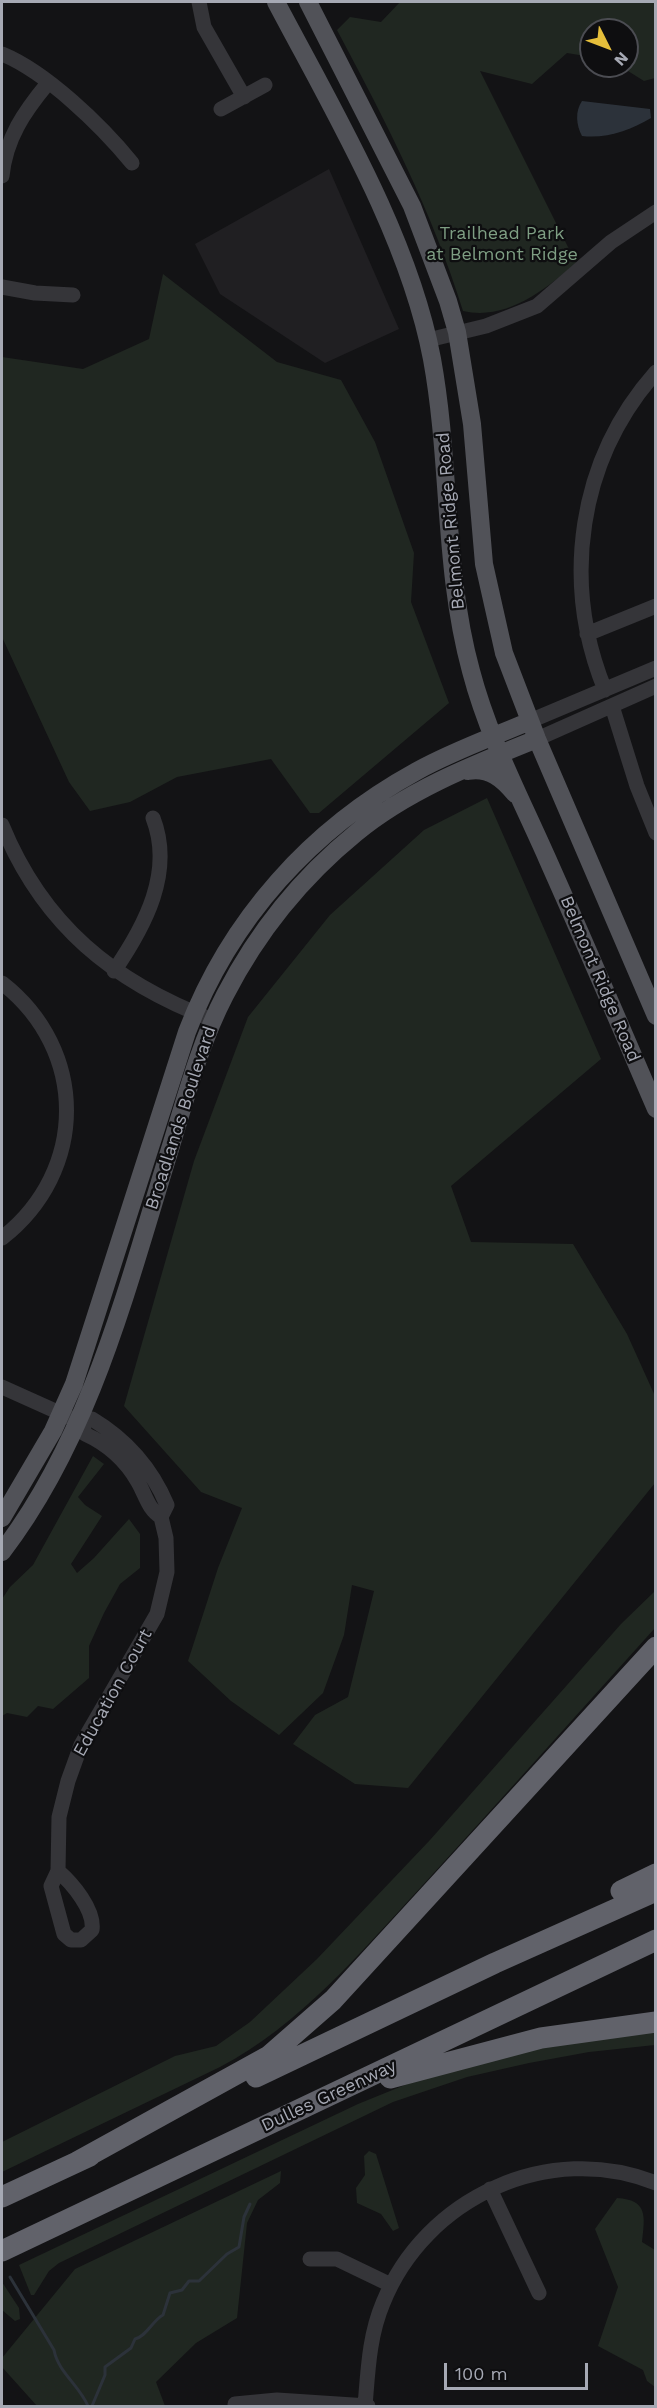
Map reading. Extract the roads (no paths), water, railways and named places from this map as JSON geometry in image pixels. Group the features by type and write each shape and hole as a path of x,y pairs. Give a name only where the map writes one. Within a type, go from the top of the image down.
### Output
{"highway":[{"path":"77,2162 233,2078 269,2056 302,2029 333,2000 656,1647"},
{"path":"495,1963 530,1938 656,1874"},
{"path":"2,2197 495,1963 656,1891"},
{"name":"Dulles Greenway","path":"2,2251 656,1940"},
{"path":"338,2091 520,2043 591,2030 656,2022"}],"main road":[{"name":"Belmont Ridge Road","path":"276,2 389,225 410,279 428,340 440,407 452,575 470,670 501,754 656,1109"},
{"name":"Belmont Ridge Road","path":"308,2 412,206 431,251 457,332 472,424 484,564 504,653 537,739 656,1016"},
{"name":"Broadlands Boulevard","path":"2,1518 74,1419 83,1358 173,1070 194,1012 227,948 248,917 296,860 340,821 419,770 530,721"},
{"name":"Broadlands Boulevard","path":"2,1552 45,1489 74,1419 130,1276 197,1060 213,1020 247,955 266,927 309,877 356,832 379,816 457,773 537,739"},
{"path":"457,773 475,770 493,773 506,783 522,802"}],"street":[{"path":"199,2 204,27 244,97"},
{"path":"2,54 31,68 99,126 132,163"},
{"path":"2,176 5,154 14,129 27,108 48,83"},
{"path":"221,109 265,85"},
{"path":"428,340 496,323 537,306 611,242 656,212"},
{"path":"2,287 35,293 73,295"},
{"path":"605,690 593,660 587,634 581,586 584,525 598,467 625,411 656,372"},
{"path":"587,634 656,606"},
{"path":"530,721 656,668"},
{"path":"537,739 656,686"},
{"path":"612,706 637,786 656,833"},
{"path":"114,971 135,941 156,889 160,867 160,836 153,818"},
{"path":"2,825 17,859 46,906 78,941 114,971 152,994 213,1020"},
{"path":"2,983 25,1007 54,1050 64,1079 68,1108 62,1149 44,1189 26,1216 2,1238"},
{"path":"2,1387 74,1419"},
{"name":"Education Court","path":"58,1871 59,1817 75,1759 94,1720 157,1614 164,1592 168,1557 161,1517 167,1505 155,1480 141,1460 105,1426 92,1419 74,1419"},
{"path":"235,2404 278,2400 366,2406 370,2347 379,2314 391,2285 409,2255 432,2228 459,2206 490,2189 537,2173 570,2169 620,2173 656,2183"},
{"path":"490,2189 539,2293"},
{"path":"310,2259 337,2259 391,2285"}],"waterway":[{"path":"92,2406 105,2375 105,2367 131,2348 135,2339 143,2335 163,2315 170,2293 182,2290 189,2281 199,2281 227,2254 239,2247 244,2217 250,2204"},
{"path":"10,2277 54,2350 64,2372 88,2406"}],"park label":[{"name":"Trailhead Park at Belmont Ridge","path":"502,244"}]}
